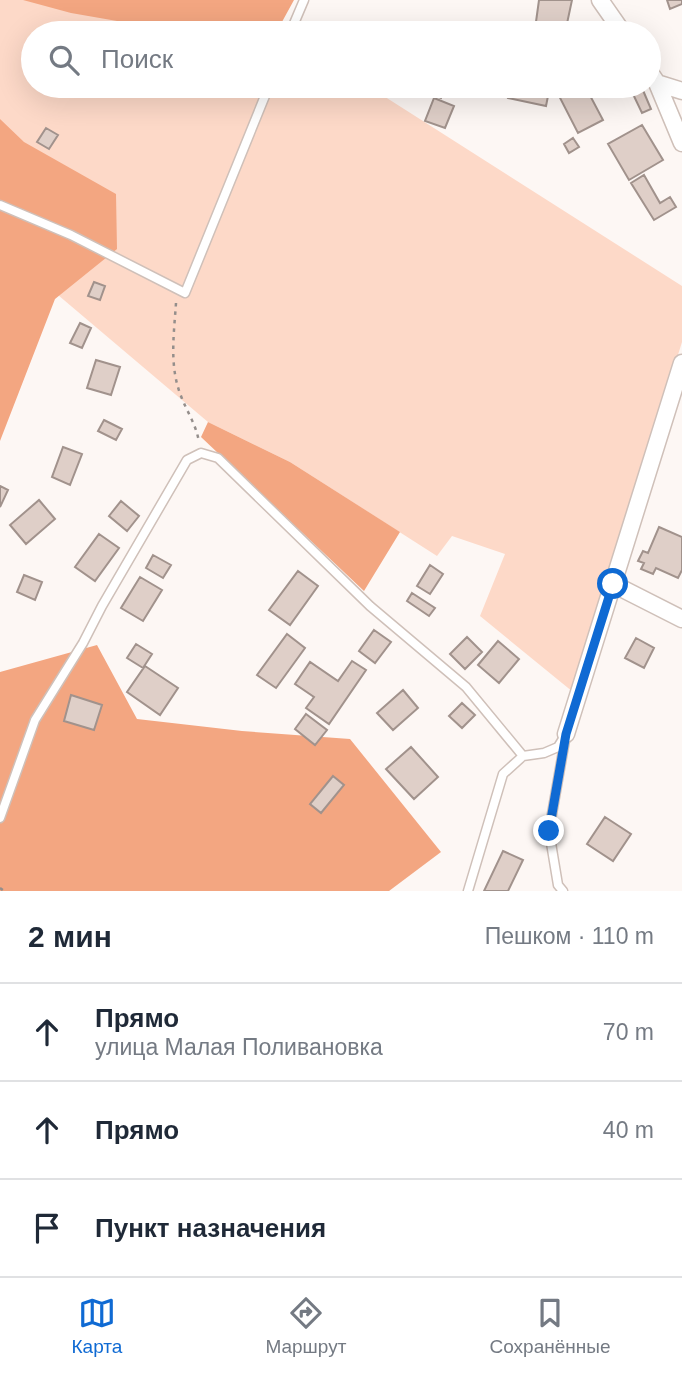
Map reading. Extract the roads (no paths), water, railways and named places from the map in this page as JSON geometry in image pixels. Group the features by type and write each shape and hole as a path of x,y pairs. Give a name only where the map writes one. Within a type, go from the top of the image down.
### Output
{"street":[{"path":"600,0 615,21"},
{"path":"661,81 682,91"},
{"path":"661,95 682,143"},
{"path":"566,734 682,363"},
{"path":"613,584 682,618"}],"lane":[{"path":"295,21 304,0"},
{"path":"0,205 71,235 185,293 264,98"},
{"path":"0,818 35,720 83,643 187,460 201,453 218,458 370,606 466,687 523,756"},
{"path":"468,891 503,774 523,756 544,753 558,747 566,734"},
{"path":"563,891 558,885 549,831 566,734"}]}
